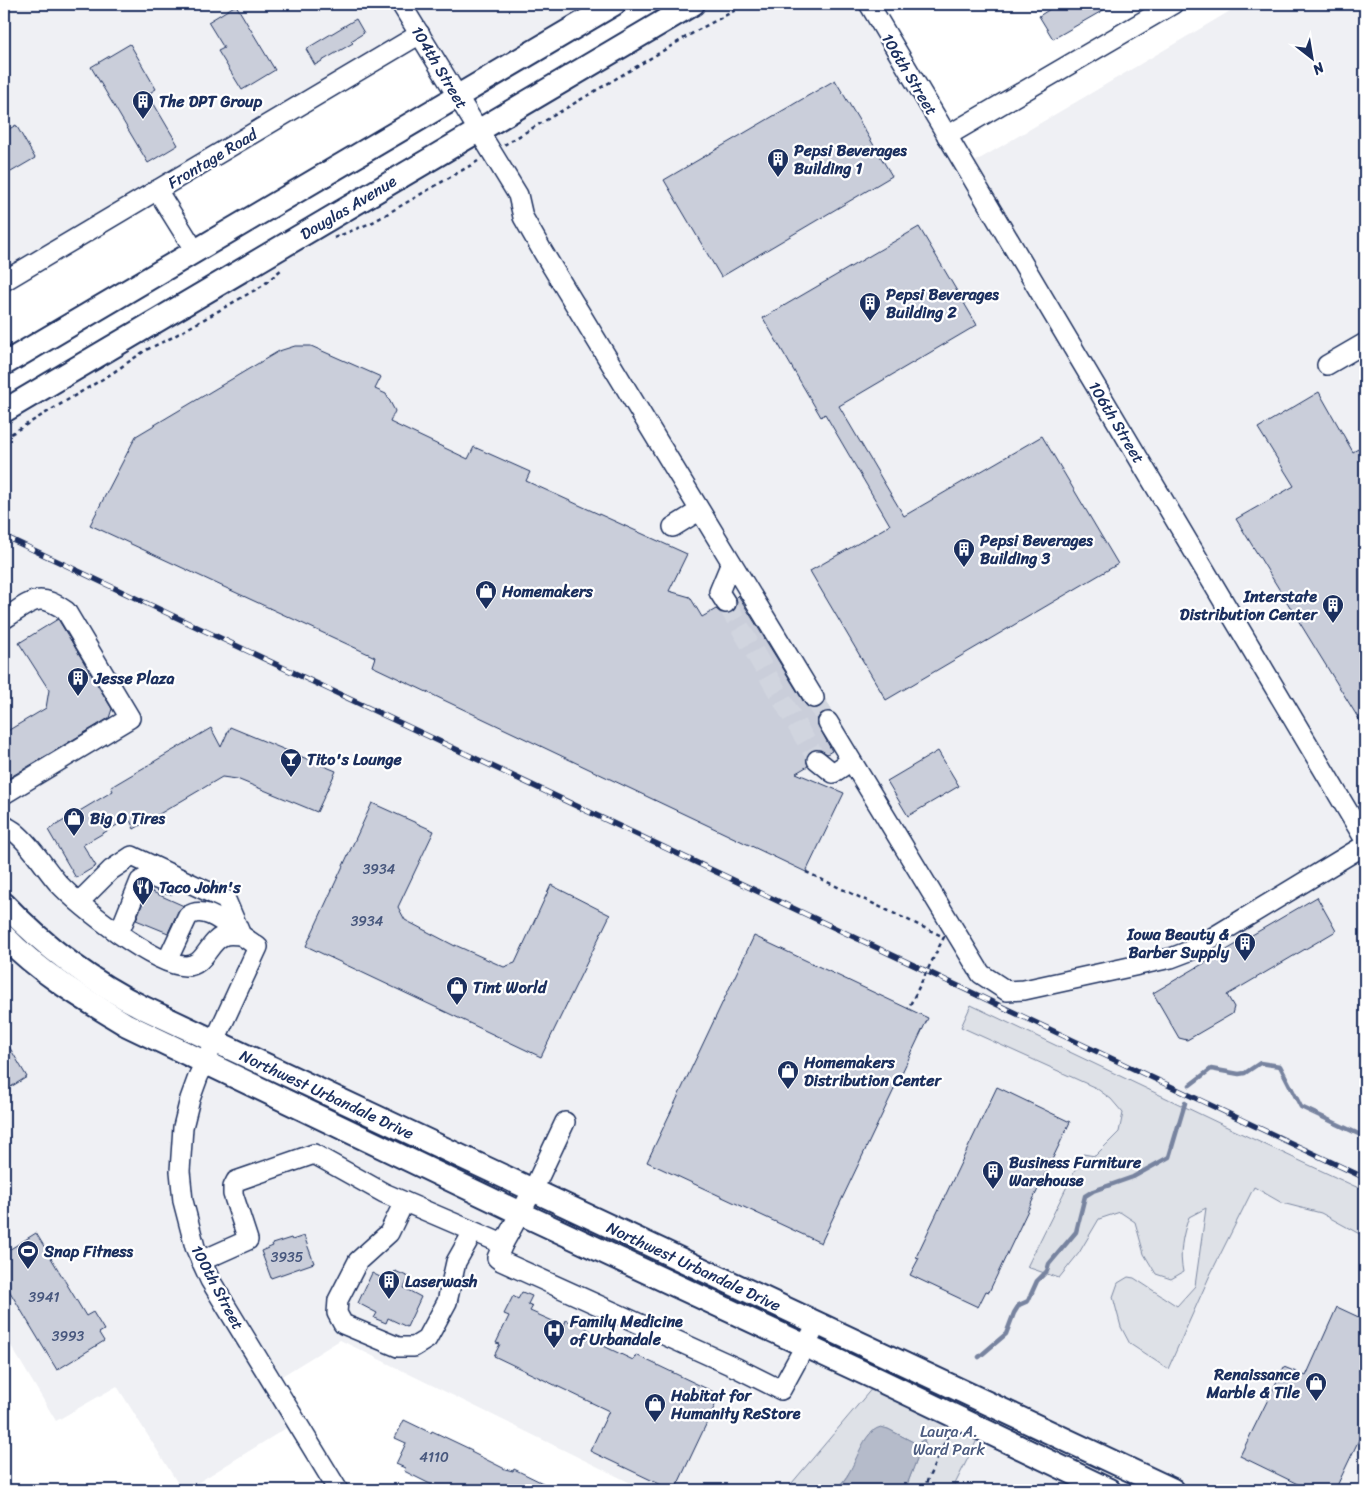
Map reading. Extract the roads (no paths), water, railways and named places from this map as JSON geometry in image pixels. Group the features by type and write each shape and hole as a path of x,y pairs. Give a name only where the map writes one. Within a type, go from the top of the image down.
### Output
{"main road":[{"path":"4,364 614,4"},
{"name":"Douglas Avenue","path":"4,411 693,4"},
{"path":"4,904 43,941 114,993 214,1042"},
{"path":"4,936 29,960 87,1001 127,1025 205,1063"},
{"name":"Northwest Urbandale Drive","path":"214,1042 1173,1490"},
{"name":"Northwest Urbandale Drive","path":"205,1063 806,1345 1109,1490"}],"street":[{"name":"104th Street","path":"401,4 518,195 523,217 543,252 814,698"},
{"name":"106th Street","path":"868,4 1365,840"},
{"path":"947,136 1173,4"},
{"name":"Frontage Road","path":"4,281 420,34"},
{"path":"157,190 195,251"},
{"path":"1327,366 1365,343"},
{"path":"673,526 699,511"},
{"path":"726,603 719,592 731,563"},
{"path":"4,619 32,602 43,599 57,604 66,611 130,718 4,794"},
{"path":"828,722 981,974 1006,991 1024,990 1171,958 1192,950 1365,844"},
{"path":"817,760 833,773 851,761"},
{"path":"4,825 16,833 59,884 79,902 132,944 167,961 182,966 190,966 198,963 217,941 225,935 241,935"},
{"path":"79,902 111,870 132,856 226,900 241,935"},
{"path":"119,933 140,881 150,876 229,907"},
{"path":"167,961 188,916 193,912 198,911 212,916 241,935"},
{"name":"100th Street","path":"241,935 258,947 190,1099 183,1127 180,1172 183,1202 188,1228 210,1280 338,1490"},
{"path":"565,1122 497,1258 781,1390 817,1324"},
{"path":"201,1261 248,1240 233,1194 233,1187 236,1181 314,1154 384,1193 503,1244"},
{"path":"404,1202 389,1232 358,1261 338,1300 337,1313 343,1324 398,1347 414,1347 427,1339 447,1302 456,1262 473,1232"}],"water":[{"path":"881,1427 917,1444 924,1439 926,1447 920,1451 905,1490 833,1490 847,1476 867,1437"}],"waterway":[{"path":"1190,1085 1211,1069 1239,1074 1245,1073 1260,1063 1280,1066 1301,1107 1365,1137"},
{"path":"979,1357 1006,1334 1019,1305 1028,1301 1037,1281 1047,1271 1049,1264 1076,1232 1085,1196 1093,1191 1133,1177 1169,1157 1185,1103"}],"tunnel":[{"path":"726,603 817,760"},
{"path":"814,698 828,722"}],"railway":[{"path":"4,536 1365,1178"}],"place":[{"name":"The DPT Group","path":"143,120"},
{"name":"Pepsi Beverages Building 1","path":"778,178"},
{"name":"Pepsi Beverages Building 2","path":"870,322"},
{"name":"Pepsi Beverages Building 3","path":"964,568"},
{"name":"Homemakers","path":"486,610"},
{"name":"Interstate Distribution Center","path":"1333,624"},
{"name":"Jesse Plaza","path":"78,697"},
{"name":"Tito's Lounge","path":"291,778"},
{"name":"Big O Tires","path":"74,837"},
{"name":"Taco John's","path":"143,906"},
{"name":"Iowa Beauty & Barber Supply","path":"1245,962"},
{"name":"Tint World","path":"457,1006"},
{"name":"Homemakers Distribution Center","path":"788,1090"},
{"name":"Business Furniture Warehouse","path":"993,1190"},
{"name":"Snap Fitness","path":"28,1270"},
{"name":"Laserwash","path":"389,1300"},
{"name":"Family Medicine of Urbandale","path":"554,1349"},
{"name":"Renaissance Marble & Tile","path":"1316,1402"},
{"name":"Habitat for Humanity ReStore","path":"655,1423"}],"park label":[{"name":"Laura A. Ward Park","path":"949,1440"}]}
